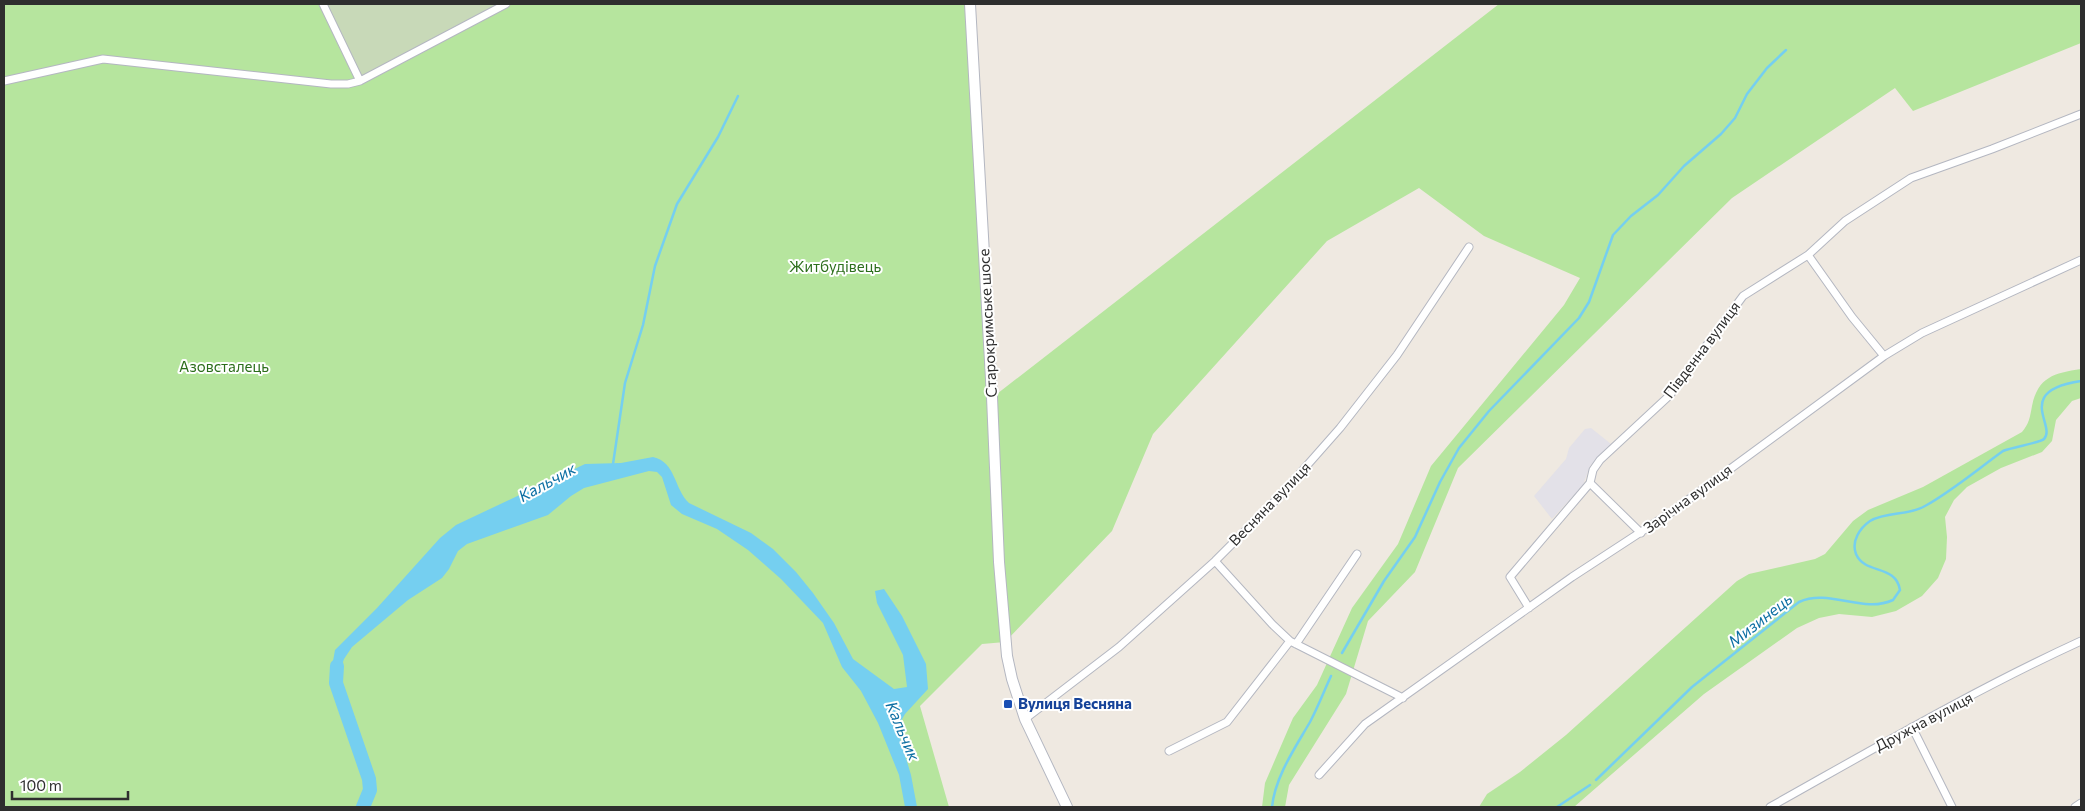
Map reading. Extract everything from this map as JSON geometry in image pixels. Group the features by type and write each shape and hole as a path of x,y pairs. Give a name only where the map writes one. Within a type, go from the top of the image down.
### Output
{"street":[{"path":"323,4 360,81"},
{"path":"4,81 103,59 331,84 348,84 360,81 506,4"},
{"name":"Старокримське шосе","path":"970,4 992,397 999,562 1006,642 1012,679 1025,719 1067,807"},
{"name":"Південна вулиця","path":"1528,608 1510,577 1590,483 1593,470 1600,460 1670,395 1743,296 1808,255 1845,221 1911,178 2081,115"},
{"name":"Весняна вулиця","path":"1025,719 1119,647 1215,561 1280,496 1340,428 1397,355 1468,247"},
{"path":"1808,255 1852,317 1884,356"},
{"name":"Зарічна вулиця","path":"1319,775 1365,724 1572,577 1641,533 1884,356 1922,333 2081,260"},
{"path":"1590,483 1641,533"},
{"path":"1169,751 1227,722 1293,643 1357,554"},
{"path":"1215,561 1272,624 1293,643 1402,698"},
{"name":"Дружна вулиця","path":"1770,807 1912,727 2044,658 2081,641"},
{"path":"1912,727 1952,807"},
{"path":"2075,807 2081,804"}],"shaded area":[{"path":"1591,428 1611,444 1590,466 1583,485 1552,519 1534,496 1566,459 1569,448 1585,429"}],"green space":[{"path":"4,4 970,4 993,397 1499,4 2081,4 2081,43 1913,111 1895,88 1732,198 1458,468 1415,572 1368,621 1346,694 1289,785 1285,807 1262,807 1265,783 1293,718 1317,685 1352,608 1398,544 1431,466 1564,305 1580,278 1484,236 1419,188 1327,241 1153,434 1112,531 1005,642 982,644 920,706 949,807 4,807"},
{"path":"323,4 506,4 360,81"},
{"path":"2081,369 2081,398 2072,401 2056,420 2052,441 2042,452 2001,468 1967,487 1954,500 1945,517 1947,537 1946,559 1938,578 1922,596 1896,611 1872,617 1839,614 1819,618 1797,628 1704,694 1574,807 1479,807 1487,794 1520,772 1566,735 1737,581 1749,574 1815,559 1825,554 1853,521 1868,510 1923,487 2022,432 2029,420 2038,389 2043,383 2063,372"}],"water":[{"path":"653,457 661,460 671,470 680,491 689,503 751,533 773,549 796,572 834,623 853,659 894,689 907,687 903,655 877,603 875,591 884,589 902,616 926,664 928,689 905,714 897,728 911,775 917,807 905,807 899,775 878,723 861,691 842,667 823,623 781,579 748,550 717,529 682,514 671,505 662,477 657,472 649,471 584,488 548,515 467,544 458,551 442,578 408,600 352,647 344,659 336,683 333,661 335,650 377,608 440,538 456,525 585,464 621,463"}],"waterway":[{"path":"1342,653 1384,581 1415,537 1440,482 1459,448 1489,411 1579,318 1589,302 1613,235 1631,216 1658,195 1684,166 1721,134 1735,118 1747,94 1767,68 1786,50"},
{"path":"613,464 625,383 643,325 655,266 677,204 718,137 738,96"},
{"name":"Мизинець","path":"1596,780 1692,687 1799,602 1810,598 1870,604 1882,604 1893,600 1900,590 1893,576 1866,565 1860,561 1856,554 1855,544 1857,535 1863,527 1877,518 1912,511 1925,506 1955,487 2003,451 2044,439 2047,433 2042,409 2043,400 2048,392 2060,386 2081,381"},
{"name":"Кальчик","path":"337,666 336,683 369,779 370,790 363,807"},
{"path":"1272,807 1281,774 1313,716 1331,676"},
{"name":"Мизинець","path":"1557,807 1590,785"}],"place":[{"name":"Вулиця Весняна","path":"1008,704"}],"park label":[{"name":"Житбудівець","path":"835,267"},
{"name":"Азовсталець","path":"224,367"}]}
